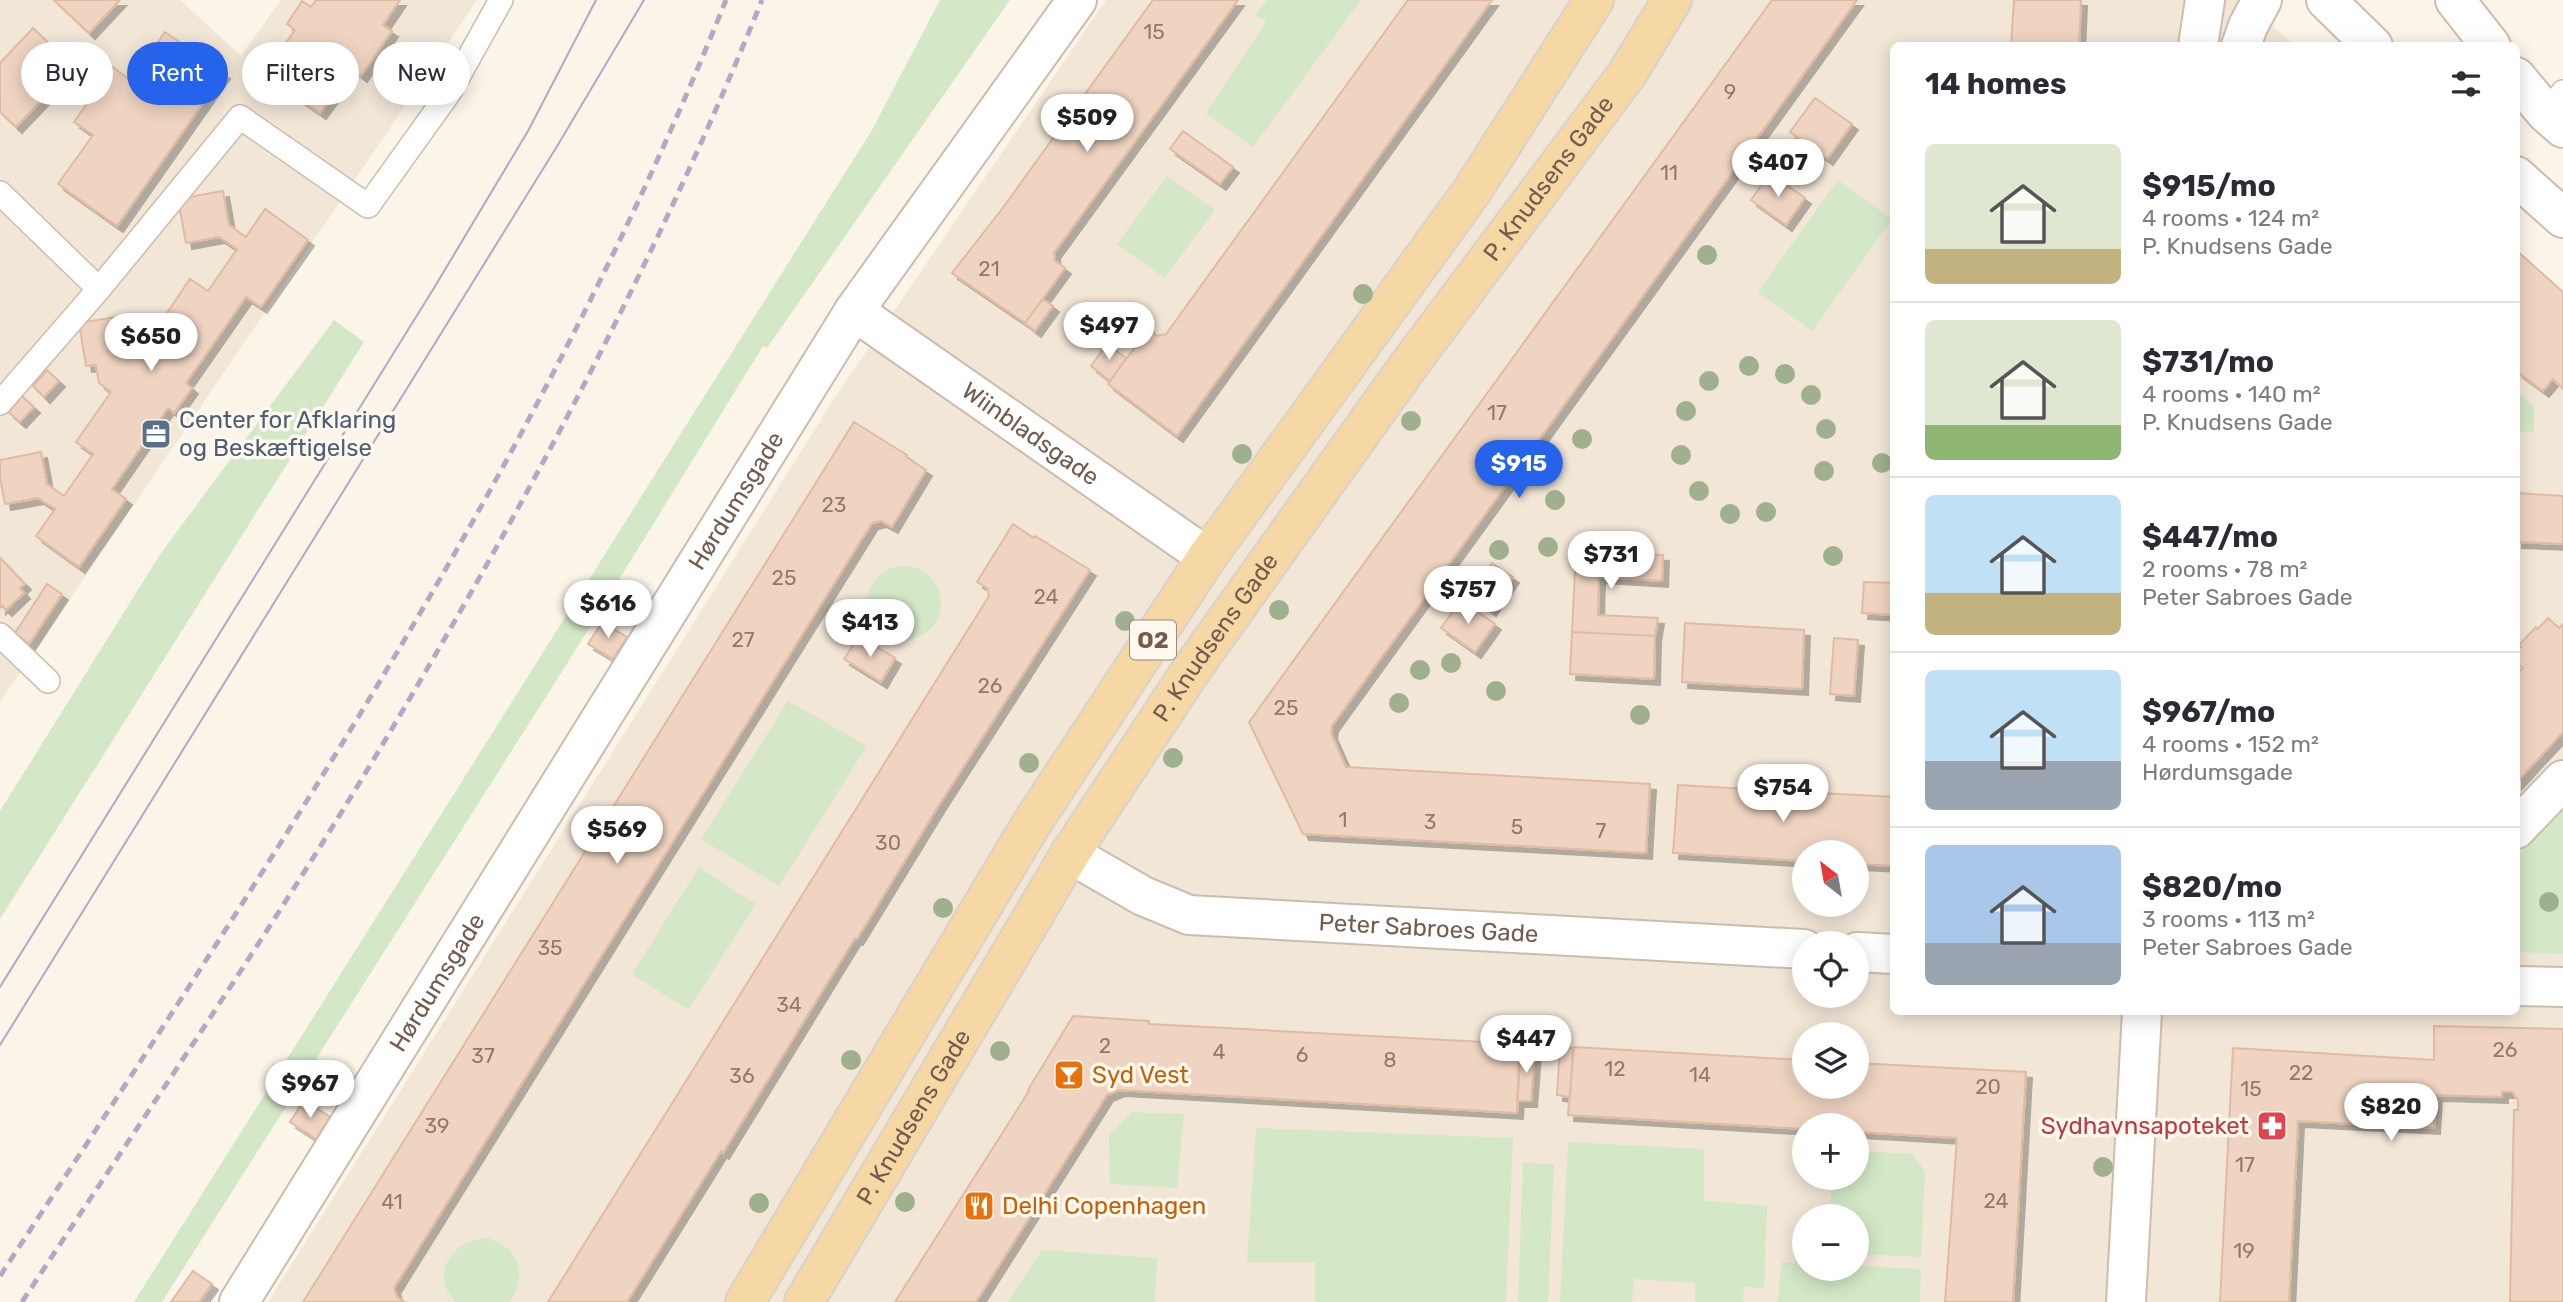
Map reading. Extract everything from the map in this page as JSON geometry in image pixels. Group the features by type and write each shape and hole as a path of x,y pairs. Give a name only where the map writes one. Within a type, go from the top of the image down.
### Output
{"main road":[{"name":"P. Knudsens Gade","path":"745,1302 1032,823 1207,557 1472,191 1594,0"},
{"name":"P. Knudsens Gade","path":"804,1302 1070,854 1194,666 1409,365 1627,74 1672,0"},
{"path":"1627,74 1700,0"}],"street":[{"name":"Hørdumsgade","path":"239,1302 854,311 1077,0"},
{"path":"2199,42 2205,0"},
{"path":"2242,42 2262,0"},
{"path":"2326,0 2369,42"},
{"path":"2455,0 2488,42"},
{"path":"2520,79 2557,111"},
{"path":"2520,180 2563,218"},
{"name":"Wiinbladsgade","path":"854,311 1207,557"},
{"path":"2520,825 2563,780"},
{"name":"Peter Sabroes Gade","path":"1070,854 1143,896 1189,915 1792,948"},
{"path":"1869,953 1890,954"},
{"path":"2520,986 2563,987"},
{"path":"2126,1302 2142,1015"}],"lane":[{"path":"0,403 99,289 240,117 368,206 449,93 501,0"},
{"path":"0,193 99,289"},
{"path":"0,635 48,681"}],"shaded area":[{"path":"0,0 180,0 226,42 127,42 127,105 228,105 228,44 242,55 242,105 359,105 359,42 251,42 281,0 477,0 448,42 373,42 373,105 406,105 0,702"},
{"path":"1106,0 2245,0 2291,42 1890,42 1890,1015 2520,1015 2520,253 2563,292 2563,1302 268,1302 832,402"}],"green space":[{"path":"940,0 1010,0 767,348 763,346 575,651 162,1302 134,1302 872,130"},
{"path":"1267,0 1361,0 1253,147 1206,113 1266,22 1255,15"},
{"path":"1167,176 1215,210 1164,278 1117,244"},
{"path":"1838,180 1890,218 1890,222 1812,331 1758,292"},
{"path":"334,320 364,342 0,919 0,811 161,553"},
{"path":"2520,394 2534,407 2534,432 2520,431"},
{"path":"897,566 911,566 925,572 935,582 941,603 935,624 925,634 911,640 897,640 883,634 873,624 867,610 867,596 873,582 883,572"},
{"path":"788,701 867,746 779,886 701,839"},
{"path":"2563,807 2563,954 2520,952 2520,853"},
{"path":"699,867 756,904 688,1010 632,974"},
{"path":"1132,1112 1184,1114 1177,1188 1110,1184 1109,1134"},
{"path":"1256,1128 1513,1138 1506,1302 1315,1302 1315,1262 1247,1262"},
{"path":"1568,1142 1704,1149 1704,1201 1767,1206 1764,1288 1744,1287 1743,1302 1695,1302 1695,1283 1634,1279 1632,1302 1560,1302"},
{"path":"1869,1152 1913,1154 1925,1172 1921,1257 1869,1255 1869,1204 1831,1204 1831,1190 1869,1190"},
{"path":"1523,1163 1554,1164 1548,1302 1518,1302"},
{"path":"487,1238 498,1242 513,1255 519,1272 515,1292 509,1302 456,1302 444,1281 444,1270 448,1261 463,1245"},
{"path":"1042,1250 1157,1258 1155,1302 1008,1302"},
{"path":"1781,1262 1792,1262 1792,1281 1869,1281 1869,1267 1921,1269 1920,1302 1778,1302"}],"building":[{"path":"54,0 120,0 89,33"},
{"path":"316,0 400,0 383,25 392,31 384,42 373,42 373,59 361,76 359,42 287,42 295,30 287,24 302,1 311,7"},
{"path":"1153,0 1238,0 1054,253 1055,261 1065,268 1025,323 952,273 1002,209"},
{"path":"1408,0 1492,0 1177,436 1108,384 1148,329 1157,336 1166,334"},
{"path":"1772,0 1857,0 1332,726 1331,733 1346,767 1650,784 1646,853 1303,834 1249,722"},
{"path":"2014,0 2081,0 2079,42 2011,42"},
{"path":"33,28 47,42 21,42 21,105 37,105 16,127 0,112 0,63"},
{"path":"165,32 179,42 158,42"},
{"path":"113,67 127,78 127,105 202,105 117,226 58,184 93,135 74,122 86,105 113,105"},
{"path":"1815,98 1852,124 1827,159 1790,132"},
{"path":"309,105 326,105 320,113"},
{"path":"1183,131 1233,167 1220,184 1170,149"},
{"path":"1770,173 1805,198 1786,225 1751,200"},
{"path":"223,191 229,225 246,237 265,209 308,240 261,307 246,297 186,383 192,388 174,413 168,408 112,489 126,499 79,567 36,536 55,509 38,498 5,504 0,460 41,452 47,484 64,496 93,454 76,442 111,392 99,383 96,365 86,366 79,323 122,316 124,326 142,322 155,331 190,279 208,291 237,249 219,237 186,243 178,199"},
{"path":"2520,254 2563,292 2563,389 2553,379 2543,391 2520,374"},
{"path":"1043,299 1053,306 1035,331 1025,323"},
{"path":"1107,344 1126,358 1110,381 1091,366"},
{"path":"47,370 59,381 44,397 33,386"},
{"path":"22,396 34,407 20,422 8,412"},
{"path":"854,422 926,470 892,527 881,521 872,523 394,1288 397,1297 405,1302 303,1302"},
{"path":"2520,493 2563,496 2563,544 2520,542"},
{"path":"1013,524 1090,570 627,1302 548,1302 989,596 987,588 977,582"},
{"path":"1576,551 1663,555 1662,581 1599,577 1598,615 1658,618 1655,636 1572,632"},
{"path":"0,558 25,584 20,588 24,593 6,610 2,606 0,608"},
{"path":"1492,563 1513,577 1490,610 1469,595"},
{"path":"1864,582 1890,583 1890,615 1862,613"},
{"path":"47,584 62,594 29,644 15,633"},
{"path":"1461,600 1495,624 1475,652 1441,628"},
{"path":"2548,618 2559,628 2563,624 2563,732 2520,779 2520,671 2523,668 2520,666 2520,644 2536,627 2538,629"},
{"path":"602,622 627,637 613,659 588,644"},
{"path":"1685,623 1804,630 1802,689 1682,682"},
{"path":"1572,632 1655,636 1654,679 1570,674"},
{"path":"859,636 895,658 881,682 844,659"},
{"path":"1834,638 1858,640 1854,696 1830,694"},
{"path":"1678,785 1890,797 1890,866 1869,865 1869,840 1792,840 1792,860 1673,853"},
{"path":"1073,1016 1149,1021 1149,1024 1521,1044 1517,1113 1119,1090 1107,1095 976,1302 895,1302 1029,1091"},
{"path":"2434,1026 2563,1029 2563,1302 2510,1302 2514,1110 2518,1110 2518,1100 2512,1092 2502,1092 2502,1097 2436,1095 2434,1128 2298,1121 2289,1302 2220,1302 2233,1048 2434,1060"},
{"path":"1560,1047 1573,1048 1570,1097 1557,1095"},
{"path":"1574,1047 1792,1059 1792,1099 1869,1099 1869,1064 2026,1072 2013,1302 1945,1302 1957,1138 1869,1133 1869,1113 1792,1113 1792,1128 1568,1115"},
{"path":"1520,1050 1535,1051 1531,1101 1517,1101"},
{"path":"304,1100 330,1117 316,1139 290,1122"},
{"path":"193,1271 212,1284 199,1302 171,1302"}],"tram line":[{"path":"0,987 434,288 528,131 596,0"},
{"path":"0,1045 556,148 644,0"}],"railway":[{"path":"0,1276 300,812 395,656 486,497 572,336 653,170 726,0"},
{"path":"22,1302 301,876 390,732 493,554 636,281 680,189 762,0"}],"place":[{"name":"Center for Afklaring og Beskæftigelse","path":"156,434"},
{"name":"Syd Vest","path":"1069,1075"},
{"name":"Sydhavnsapoteket","path":"2272,1126"},
{"name":"Delhi Copenhagen","path":"979,1206"}]}
